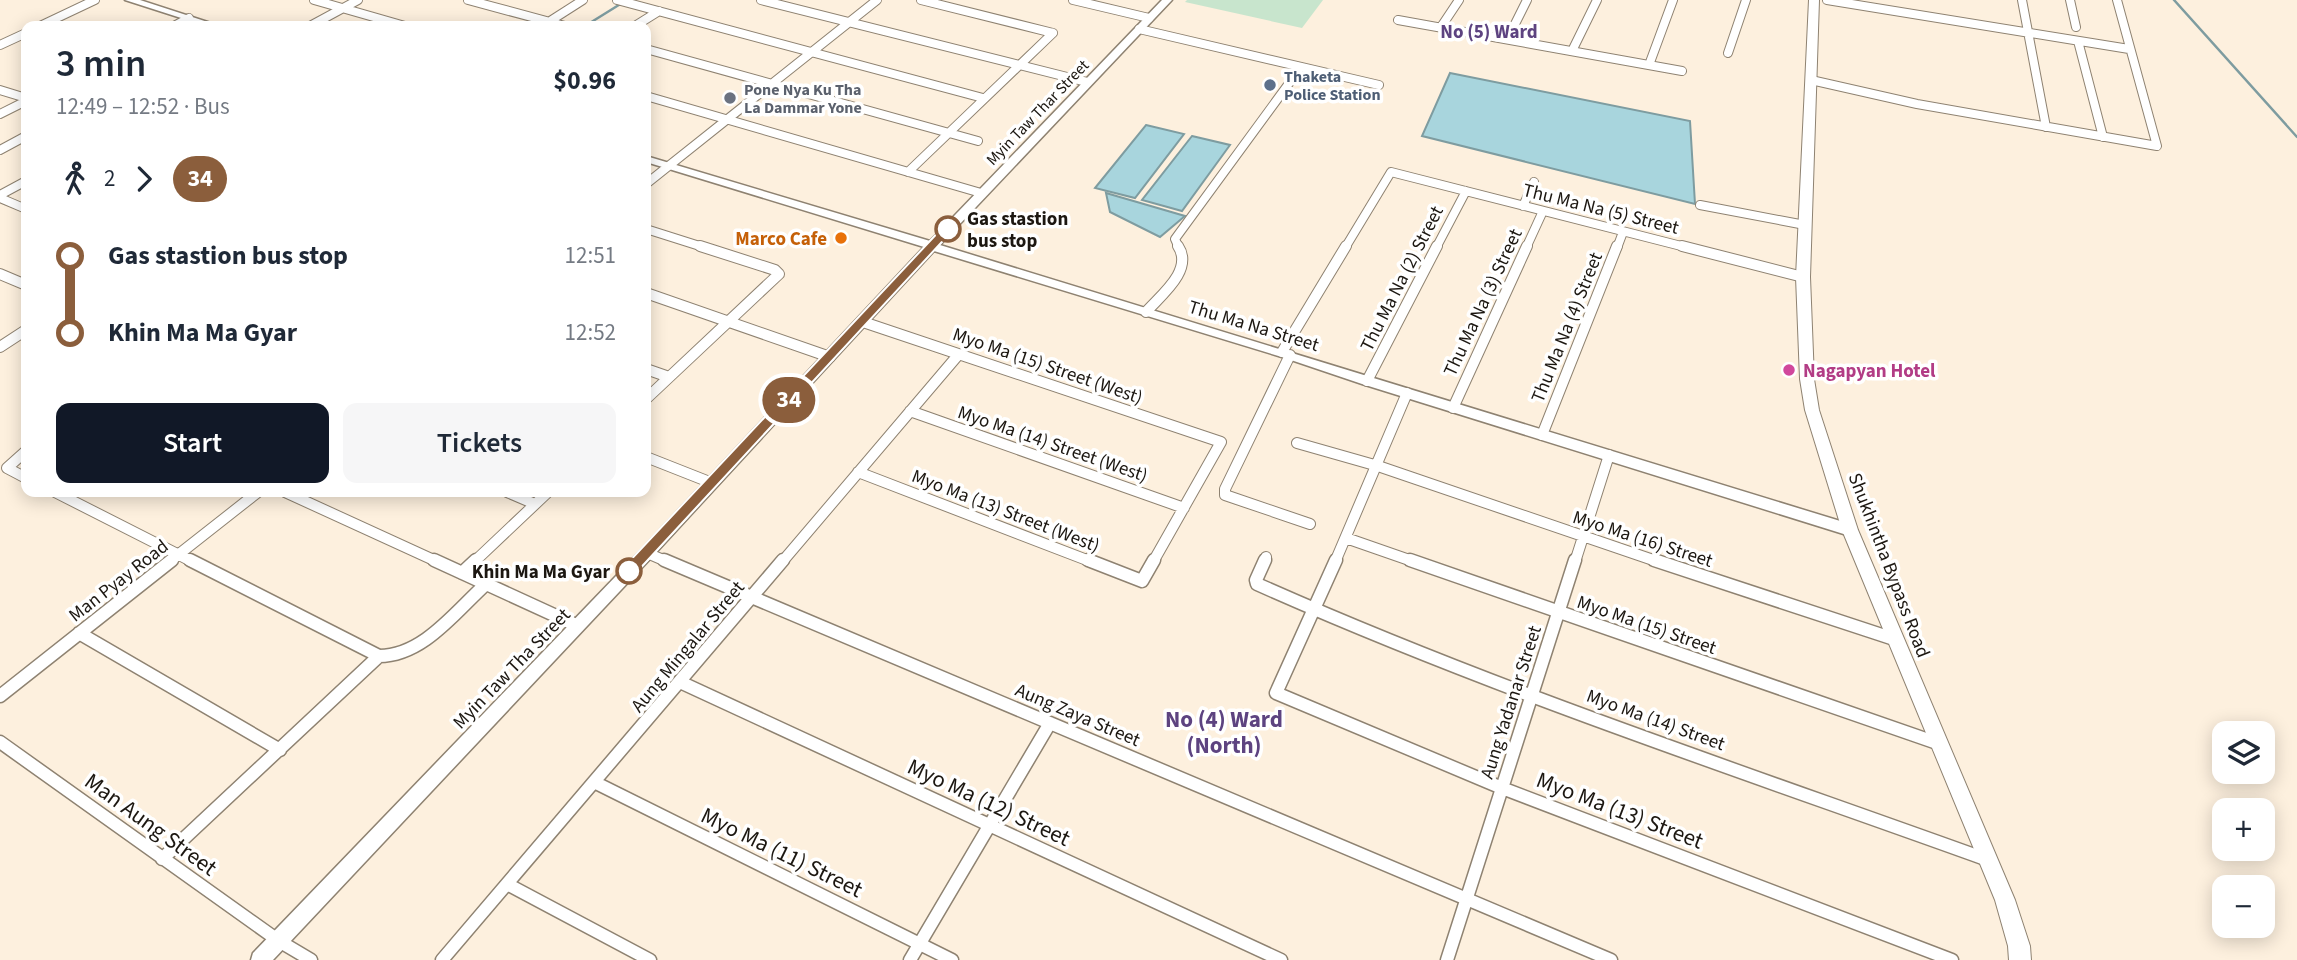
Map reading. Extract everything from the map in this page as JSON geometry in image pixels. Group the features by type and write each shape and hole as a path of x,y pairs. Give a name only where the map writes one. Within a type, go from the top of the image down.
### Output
{"main road":[{"name":"Shukhintha Bypass Road","path":"1814,0 1803,277 1807,379 1812,410 1850,530 2005,900 2019,946 2020,960"}],"street":[{"path":"51,21 95,0"},
{"path":"130,0 199,21"},
{"path":"314,0 388,21"},
{"path":"319,21 359,0"},
{"path":"468,0 535,21"},
{"path":"550,21 583,0"},
{"path":"617,0 983,98"},
{"path":"761,0 1087,82"},
{"path":"651,180 877,0"},
{"path":"908,172 1053,33 921,0"},
{"path":"1073,0 1149,18"},
{"name":"Myin Taw Thar Street","path":"931,247 1167,0"},
{"path":"1441,27 1459,0"},
{"path":"1508,38 1527,0"},
{"path":"1572,51 1597,0"},
{"path":"1649,65 1674,0"},
{"path":"1728,53 1746,0"},
{"path":"1827,0 2129,48"},
{"path":"2022,0 2046,127"},
{"path":"2070,0 2076,27"},
{"path":"1811,80 1917,104 2157,146 2118,0"},
{"path":"643,21 659,11"},
{"path":"183,21 189,18"},
{"path":"1398,20 1682,71"},
{"path":"1139,29 1379,85"},
{"path":"0,46 21,36"},
{"path":"2078,41 2103,137"},
{"path":"651,50 978,141"},
{"path":"1146,312 1176,278 1183,262 1183,254 1175,239 1301,67"},
{"path":"0,90 21,98"},
{"path":"651,97 982,193"},
{"path":"0,114 21,103"},
{"path":"0,150 21,139"},
{"name":"Thu Ma Na Street","path":"651,161 1286,354 1850,530"},
{"name":"Thu Ma Na (5) Street","path":"1286,354 1391,172 1803,277"},
{"path":"1522,206 1534,182"},
{"path":"0,197 21,184"},
{"name":"Thu Ma Na (2) Street","path":"1367,381 1465,191"},
{"path":"0,197 21,207"},
{"path":"1700,205 1805,225"},
{"name":"Thu Ma Na (3) Street","path":"1453,408 1543,211"},
{"path":"651,231 775,270 779,274 651,394"},
{"name":"Thu Ma Na (4) Street","path":"1542,435 1623,232"},
{"name":"Myin Taw Tha Street","path":"260,960 647,553 931,247"},
{"path":"0,274 21,283"},
{"path":"651,295 830,357"},
{"name":"Myo Ma (15) Street (West)","path":"863,322 1221,442 1184,508"},
{"path":"0,346 21,333"},
{"name":"Aung Mingalar Street","path":"442,960 959,354"},
{"path":"1286,354 1225,489 1225,495 1310,524"},
{"path":"651,371 669,377"},
{"path":"1313,609 1378,466 1407,393"},
{"name":"Myo Ma (14) Street (West)","path":"910,411 1184,508"},
{"name":"Myo Ma (16) Street","path":"1297,443 1378,466 1583,537 1897,640"},
{"path":"21,455 7,468 21,475"},
{"name":"Aung Yadanar Street","path":"1447,960 1609,455"},
{"path":"651,459 712,483"},
{"path":"858,472 1142,581 1184,508"},
{"path":"65,497 379,656 395,656 416,648 486,584"},
{"name":"Man Pyay Road","path":"0,696 252,497"},
{"path":"296,497 578,625"},
{"path":"519,497 535,504"},
{"path":"462,573 543,497"},
{"name":"Myo Ma (15) Street","path":"1346,538 1937,743"},
{"name":"Aung Zaya Street","path":"647,553 1611,960"},
{"name":"Myo Ma (14) Street","path":"1266,557 1256,580 1257,584 1313,609 1532,695 1988,860"},
{"name":"Myo Ma (13) Street","path":"1313,609 1276,693 1502,788 1952,960"},
{"path":"79,633 280,750"},
{"path":"162,859 379,656"},
{"name":"Myo Ma (12) Street","path":"680,682 1280,960"},
{"path":"910,960 1050,723"},
{"name":"Man Aung Street","path":"0,742 162,859 279,941 311,960"},
{"name":"Myo Ma (11) Street","path":"594,782 952,960"},
{"path":"507,884 650,960"}],"green space":[{"path":"1323,0 1302,28 1185,2"}],"water":[{"path":"1450,73 1690,121 1695,204 1422,136"},
{"path":"1146,125 1184,134 1135,198 1095,188"},
{"path":"1192,136 1230,145 1182,211 1142,200"},
{"path":"1106,193 1185,216 1160,237 1110,212"}],"waterway":[{"path":"2174,0 2297,137"},
{"path":"593,21 622,3"}],"bus line":[{"name":"34","path":"629,571 948,229"}],"place":[{"name":"Thaketa Police Station","path":"1270,85"},
{"name":"Pone Nya Ku Tha La Dammar Yone","path":"730,98"},
{"name":"Gas stastion bus stop","path":"948,229"},
{"name":"Marco Cafe","path":"841,238"},
{"name":"Nagapyan Hotel","path":"1789,370"},
{"name":"Khin Ma Ma Gyar","path":"629,571"}],"district":[{"name":"No (5) Ward","path":"1489,31"},
{"name":"No (4) Ward (North)","path":"1224,732"}]}
